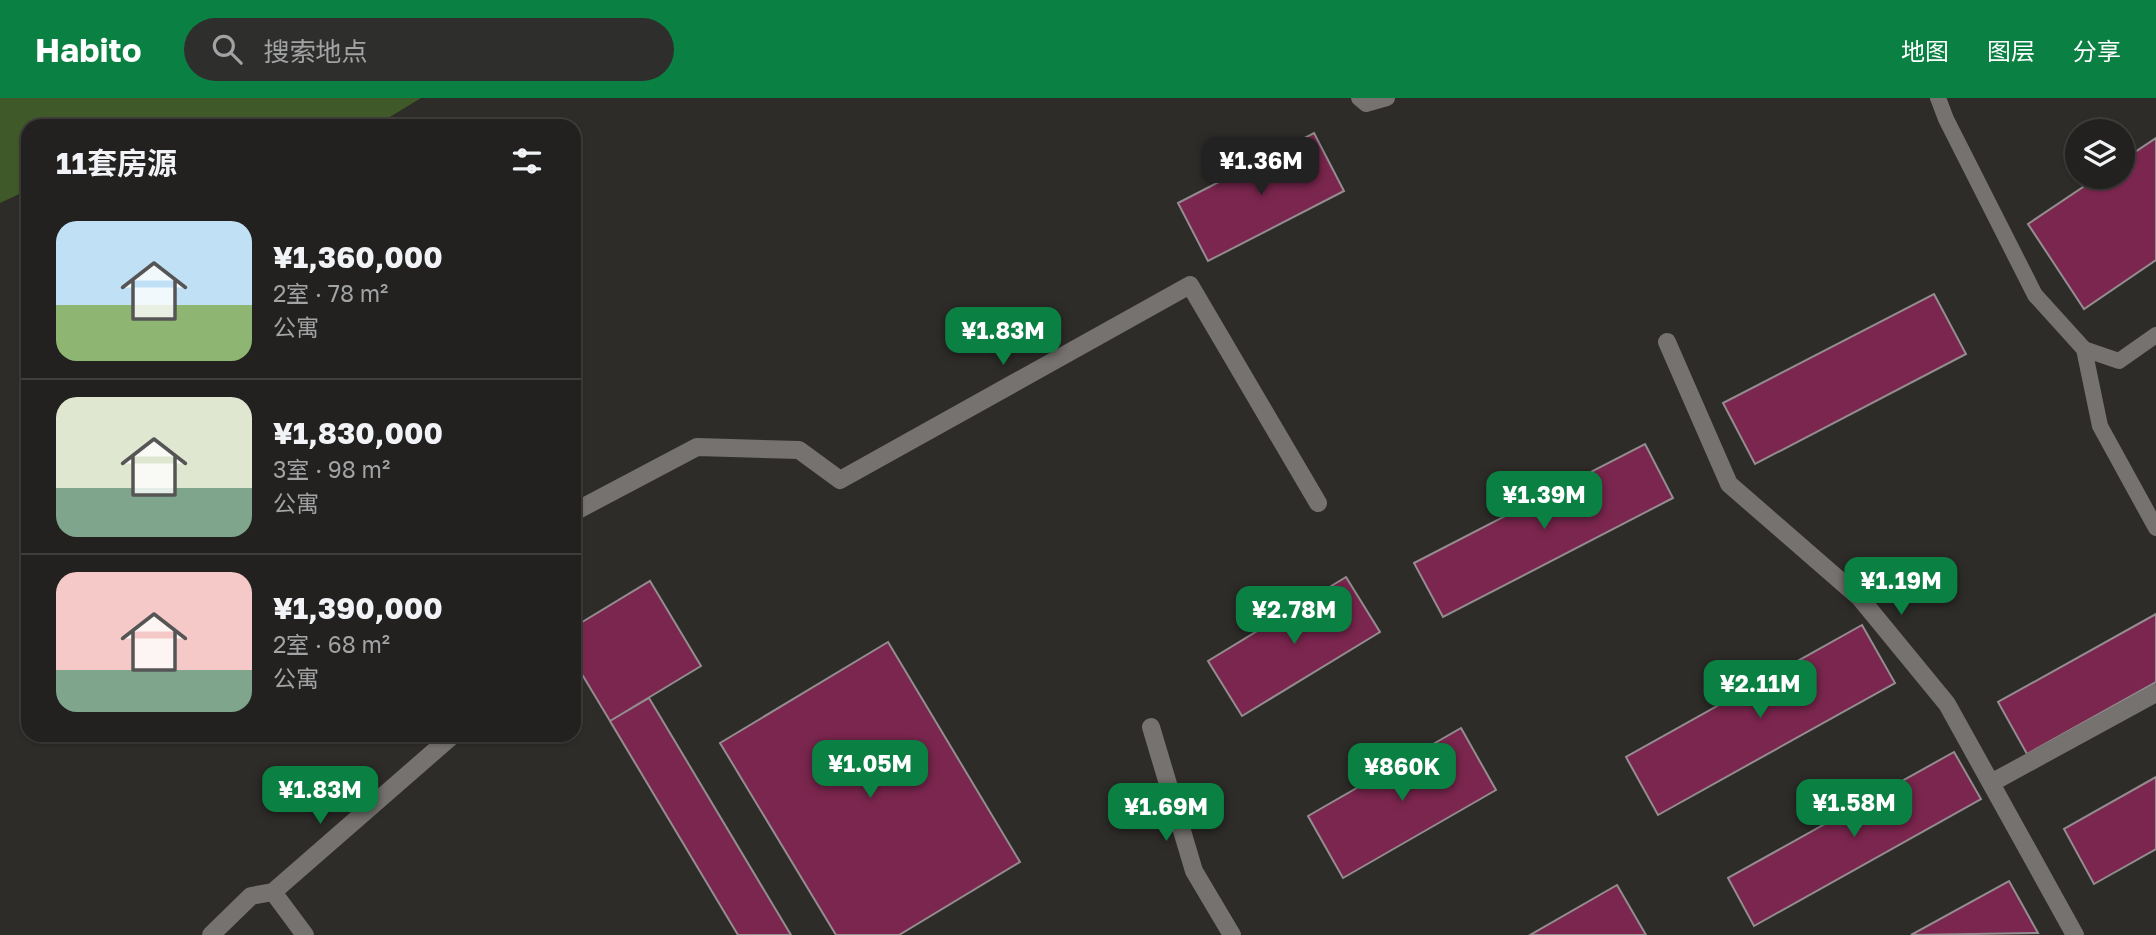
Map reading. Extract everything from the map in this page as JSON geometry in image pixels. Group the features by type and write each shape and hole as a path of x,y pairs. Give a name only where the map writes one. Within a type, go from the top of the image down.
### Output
{"street":[{"path":"581,508 697,447 799,450 839,480 1190,285 1318,503"},
{"path":"1667,342 1729,484 1860,598 1947,704 2075,935"},
{"path":"1991,783 2156,693"},
{"path":"1151,727 1194,871 1233,935"},
{"path":"211,935 251,896 273,892 445,742"},
{"path":"273,892 305,935"}],"lane":[{"path":"1359,98 1366,104 1387,98"},
{"path":"1938,98 2035,295 2084,349 2119,361 2156,335"},
{"path":"2084,349 2100,426 2156,528"}],"green space":[{"path":"0,98 421,98 386,119 21,119 21,193 0,203"}],"building":[{"path":"1314,133 1344,191 1208,261 1178,203"},
{"path":"2156,138 2156,260 2084,309 2028,224 2080,189 2135,189 2135,152"},
{"path":"1934,294 1966,354 1755,464 1723,403"},
{"path":"1645,444 1673,498 1443,617 1414,563"},
{"path":"1346,577 1380,632 1242,716 1208,661"},
{"path":"650,581 701,666 610,721 581,673 581,623"},
{"path":"2156,614 2156,682 2027,754 1998,702"},
{"path":"1862,625 1895,683 1658,815 1626,757"},
{"path":"888,642 1020,862 899,935 836,935 720,743"},
{"path":"649,698 791,935 738,935 610,721"},
{"path":"1461,728 1496,790 1343,878 1308,816"},
{"path":"1954,752 1981,799 1754,926 1728,878"},
{"path":"2156,777 2156,849 2094,884 2064,829"},
{"path":"2009,881 2038,933 1911,935"},
{"path":"1617,885 1646,935 1530,935"}]}
